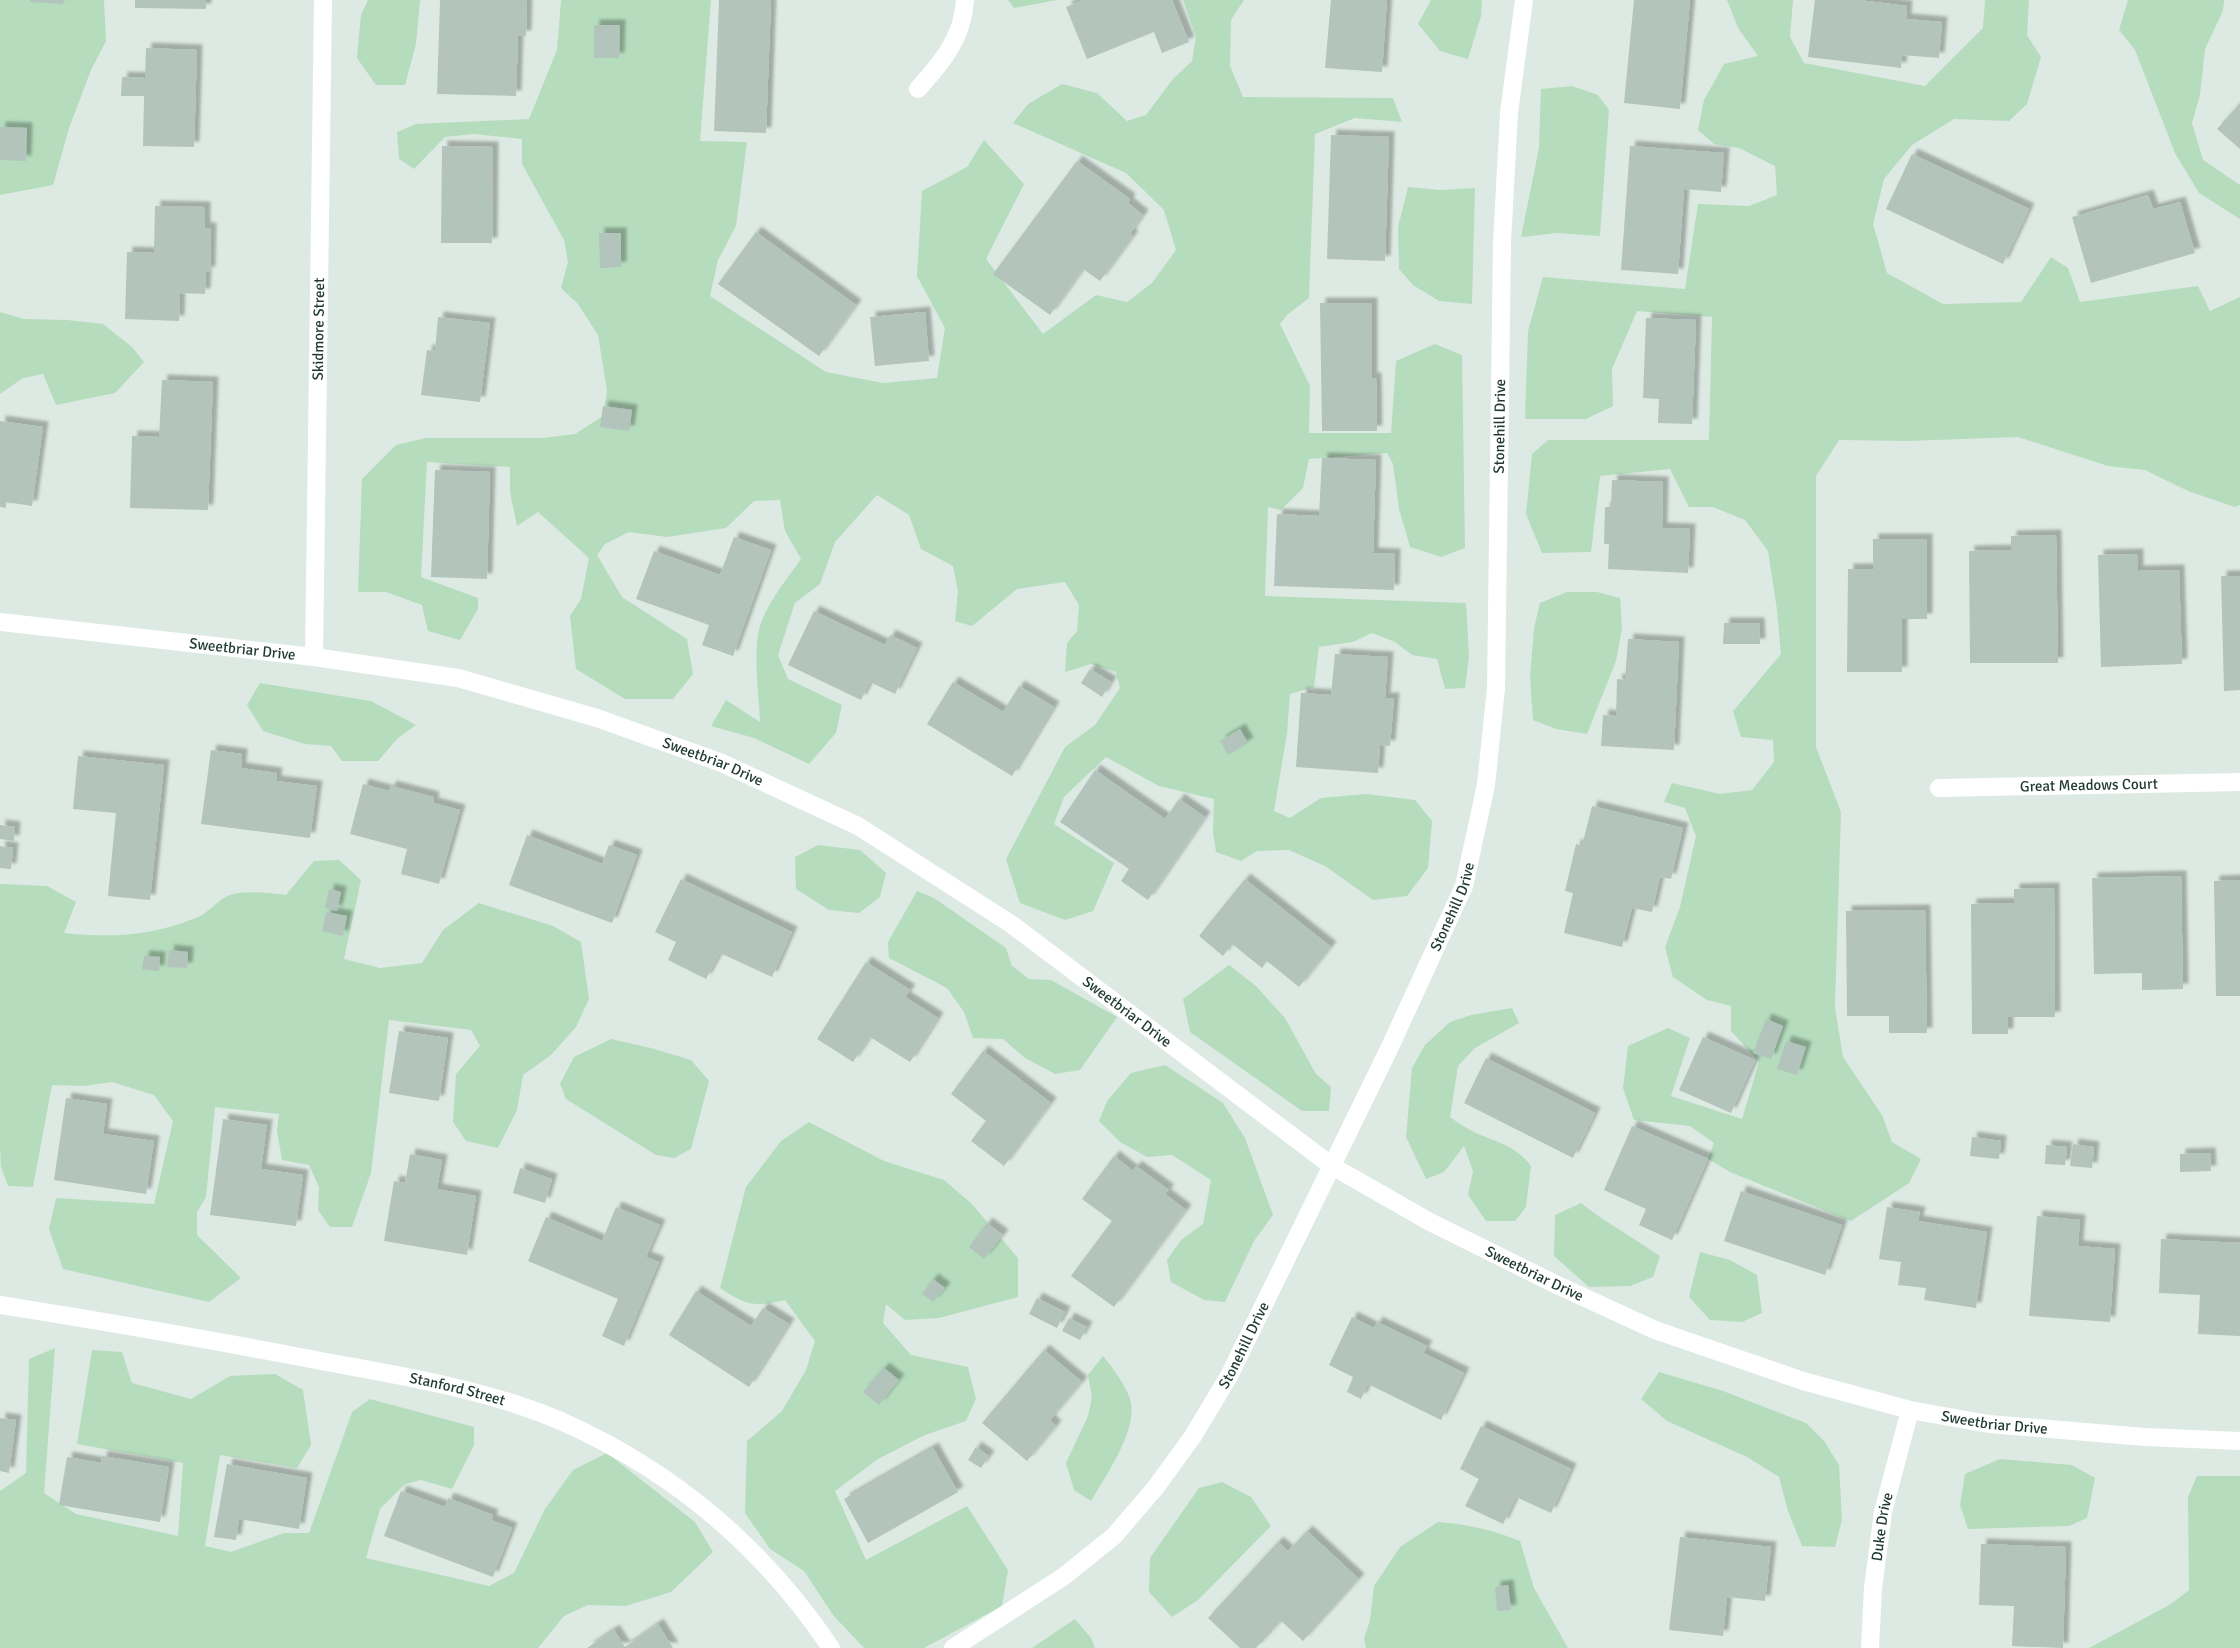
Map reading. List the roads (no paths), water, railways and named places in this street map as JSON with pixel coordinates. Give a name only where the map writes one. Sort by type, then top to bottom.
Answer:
[{"type":"street","name":"Skidmore Street","points":[[314,657],[323,0]]},
{"type":"street","points":[[918,89],[956,41],[965,0]]},
{"type":"street","name":"Stonehill Drive","points":[[953,1648],[1063,1577],[1114,1536],[1156,1487],[1193,1436],[1229,1376],[1332,1166],[1464,886],[1486,785],[1496,688],[1502,242],[1509,113],[1524,0]]},
{"type":"street","name":"Sweetbriar Drive","points":[[0,622],[314,657],[458,678],[597,718],[722,763],[858,826],[1011,924],[1332,1166],[1430,1222],[1561,1287],[1666,1334],[1803,1381],[1910,1410],[1989,1424],[2145,1437],[2240,1441]]},
{"type":"street","name":"Great Meadows Court","points":[[1938,788],[2240,782]]},
{"type":"street","name":"Stanford Street","points":[[0,1305],[138,1326],[429,1382],[496,1399],[561,1422],[638,1461],[708,1509],[763,1562],[813,1622],[831,1648]]},
{"type":"street","name":"Duke Drive","points":[[1870,1648],[1873,1588],[1883,1512],[1910,1410]]}]
